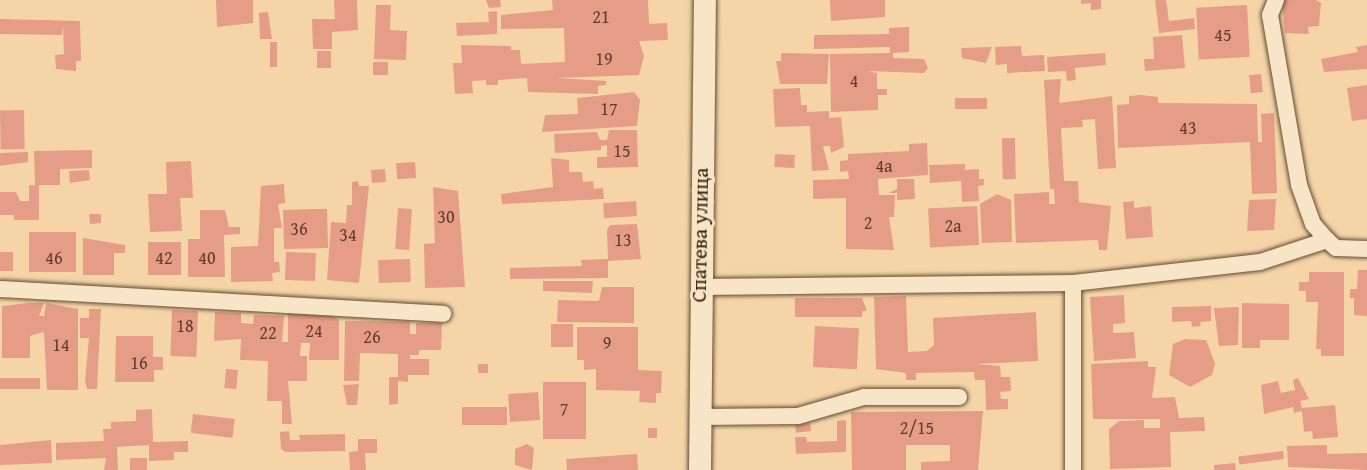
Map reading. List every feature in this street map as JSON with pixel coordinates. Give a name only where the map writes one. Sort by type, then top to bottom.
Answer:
[{"type":"street","name":"Спатева улица","points":[[700,470],[699,287],[705,0]]},
{"type":"street","points":[[1276,0],[1270,15],[1299,185],[1313,224],[1336,248],[1367,249]]},
{"type":"street","points":[[699,287],[1073,283],[1260,262],[1327,240]]},
{"type":"street","points":[[1073,283],[1073,470]]},
{"type":"street","points":[[0,289],[443,314]]},
{"type":"street","points":[[699,417],[798,416],[864,398],[959,397]]},
{"type":"building","points":[[216,0],[253,0],[253,23],[217,27]]},
{"type":"building","points":[[334,0],[357,0],[358,30],[332,32],[332,49],[313,49],[312,19],[335,19]]},
{"type":"building","points":[[486,0],[500,0],[501,7],[489,8]]},
{"type":"building","points":[[552,0],[648,0],[649,24],[667,23],[668,40],[639,41],[644,56],[639,75],[557,78],[606,81],[606,85],[598,86],[598,94],[528,92],[527,78],[498,80],[498,85],[486,85],[486,80],[472,81],[473,93],[455,94],[453,63],[462,63],[461,45],[511,46],[511,50],[520,50],[521,64],[565,62],[564,28],[501,29],[501,15],[553,10]]},
{"type":"building","points":[[830,0],[885,0],[885,17],[831,21]]},
{"type":"building","points":[[1081,0],[1101,0],[1101,9],[1091,10],[1091,3],[1081,4]]},
{"type":"building","points":[[1155,0],[1166,0],[1169,21],[1194,18],[1195,29],[1159,33]]},
{"type":"building","points":[[1282,0],[1316,0],[1321,3],[1319,26],[1308,27],[1309,34],[1285,33]]},
{"type":"building","points":[[376,5],[391,5],[390,30],[407,31],[406,60],[374,59]]},
{"type":"building","points":[[1247,5],[1250,57],[1199,60],[1196,8]]},
{"type":"building","points":[[497,11],[497,34],[457,36],[456,23],[489,22],[488,12]]},
{"type":"building","points":[[268,12],[272,39],[260,39],[259,13]]},
{"type":"building","points":[[0,19],[80,21],[81,61],[76,61],[76,71],[56,69],[55,55],[64,54],[63,25],[62,35],[0,34]]},
{"type":"building","points":[[909,27],[909,52],[893,53],[893,58],[924,59],[928,68],[924,73],[867,71],[877,73],[877,89],[887,89],[887,95],[878,95],[878,110],[831,112],[830,54],[890,53],[890,47],[814,49],[814,35],[889,34],[889,28]]},
{"type":"building","points":[[1182,35],[1185,68],[1145,71],[1144,59],[1154,59],[1153,37]]},
{"type":"building","points":[[270,42],[277,42],[277,67],[270,67]]},
{"type":"building","points":[[1367,45],[1367,69],[1324,72],[1321,59],[1358,52],[1356,47]]},
{"type":"building","points":[[1021,46],[1022,56],[1044,55],[1045,71],[1007,73],[1007,64],[996,65],[995,47]]},
{"type":"building","points":[[992,47],[986,63],[962,58],[961,48]]},
{"type":"building","points":[[317,51],[331,51],[331,68],[317,68]]},
{"type":"building","points":[[781,53],[829,54],[827,84],[780,84],[776,61],[781,61]]},
{"type":"building","points":[[1105,53],[1106,65],[1075,68],[1076,80],[1067,81],[1066,71],[1048,72],[1047,57]]},
{"type":"building","points":[[373,62],[388,62],[388,75],[373,75]]},
{"type":"building","points":[[1261,74],[1263,92],[1251,93],[1249,75]]},
{"type":"building","points":[[1061,79],[1059,103],[1112,96],[1116,168],[1098,169],[1095,119],[1082,120],[1083,127],[1061,128],[1064,181],[1078,181],[1079,202],[1111,206],[1107,250],[1099,250],[1098,240],[1016,243],[1014,194],[1049,192],[1049,204],[1055,204],[1054,189],[1050,189],[1044,80]]},
{"type":"building","points":[[1367,85],[1367,119],[1352,121],[1347,88]]},
{"type":"building","points":[[800,88],[801,105],[807,105],[807,112],[829,111],[829,118],[841,117],[844,147],[831,153],[830,146],[823,146],[829,170],[812,171],[810,126],[775,127],[773,89]]},
{"type":"building","points":[[634,92],[640,100],[637,126],[542,132],[545,115],[578,114],[577,98]]},
{"type":"building","points":[[1129,96],[1158,97],[1158,103],[1257,104],[1258,142],[1262,142],[1261,114],[1274,113],[1277,193],[1252,194],[1250,142],[1118,148],[1117,105],[1129,104]]},
{"type":"building","points":[[955,98],[987,98],[987,109],[955,109]]},
{"type":"building","points":[[0,110],[24,110],[25,149],[1,149]]},
{"type":"building","points":[[609,130],[637,130],[638,167],[597,168],[597,157],[607,157],[607,145],[601,146],[601,150],[555,153],[554,134],[597,132],[600,140],[607,140]]},
{"type":"building","points":[[1002,138],[1015,138],[1016,179],[1003,179]]},
{"type":"building","points":[[927,143],[928,175],[878,179],[879,195],[895,195],[894,217],[889,217],[894,250],[846,249],[846,198],[813,199],[813,180],[849,179],[848,171],[840,172],[840,161],[848,160],[848,154],[909,151],[909,144]]},
{"type":"building","points":[[92,150],[92,168],[60,169],[60,185],[39,185],[39,220],[14,220],[14,215],[0,215],[0,192],[16,192],[20,201],[29,201],[29,185],[35,185],[34,151]]},
{"type":"building","points":[[28,152],[28,162],[0,166],[0,153]]},
{"type":"building","points":[[775,154],[795,155],[794,168],[774,167]]},
{"type":"building","points":[[551,158],[569,160],[569,172],[582,172],[583,182],[593,181],[594,189],[603,188],[604,199],[502,204],[501,194],[553,187]]},
{"type":"building","points":[[191,161],[193,198],[180,198],[182,231],[150,232],[148,194],[167,194],[166,162]]},
{"type":"building","points":[[415,162],[416,178],[397,179],[396,163]]},
{"type":"building","points":[[965,164],[965,170],[979,169],[979,179],[984,179],[984,185],[978,186],[979,201],[962,202],[961,181],[930,183],[929,165]]},
{"type":"building","points":[[385,169],[386,182],[372,183],[371,170]]},
{"type":"building","points":[[89,170],[90,180],[70,183],[69,171]]},
{"type":"building","points":[[897,179],[914,179],[915,199],[897,200],[897,193],[889,193],[897,189]]},
{"type":"building","points":[[358,181],[359,186],[369,186],[359,283],[327,280],[331,222],[346,223],[347,205],[352,205],[352,182]]},
{"type":"building","points":[[284,184],[285,203],[278,204],[282,228],[274,228],[274,262],[279,262],[280,272],[272,273],[273,281],[231,282],[231,247],[258,246],[261,186]]},
{"type":"building","points":[[433,187],[458,191],[465,287],[425,288],[424,244],[435,243]]},
{"type":"building","points":[[997,194],[1011,200],[1012,242],[982,243],[980,204]]},
{"type":"building","points":[[1276,199],[1274,230],[1247,231],[1249,200]]},
{"type":"building","points":[[636,201],[637,216],[604,218],[603,203]]},
{"type":"building","points":[[1134,201],[1134,208],[1151,206],[1153,237],[1126,239],[1123,202]]},
{"type":"building","points":[[977,206],[979,245],[930,248],[928,209]]},
{"type":"building","points":[[398,208],[412,209],[409,250],[395,249]]},
{"type":"building","points":[[327,209],[328,248],[284,249],[283,210]]},
{"type":"building","points":[[200,210],[225,210],[229,227],[240,227],[240,234],[224,235],[225,277],[188,277],[188,239],[200,239]]},
{"type":"building","points":[[89,214],[101,214],[101,223],[90,224]]},
{"type":"building","points":[[637,224],[641,259],[608,261],[608,278],[510,279],[510,268],[582,266],[581,260],[608,259],[607,230],[610,225]]},
{"type":"building","points":[[29,232],[76,232],[76,272],[29,272]]},
{"type":"building","points":[[83,238],[125,245],[125,253],[114,253],[114,275],[83,275]]},
{"type":"building","points":[[148,242],[181,242],[181,275],[148,275]]},
{"type":"building","points":[[0,252],[13,252],[13,271],[0,271]]},
{"type":"building","points":[[286,252],[316,253],[315,281],[285,280]]},
{"type":"building","points":[[410,259],[411,282],[379,283],[378,260]]},
{"type":"building","points":[[1358,270],[1367,270],[1367,316],[1354,315],[1354,298],[1350,298],[1350,289],[1357,289]]},
{"type":"building","points":[[1309,272],[1344,272],[1344,356],[1321,356],[1321,349],[1316,349],[1318,302],[1306,302],[1306,291],[1299,291],[1299,282],[1309,282]]},
{"type":"building","points":[[543,281],[593,281],[592,293],[543,291]]},
{"type":"building","points":[[602,287],[634,287],[634,323],[557,322],[558,300],[599,301]]},
{"type":"building","points":[[1124,295],[1125,323],[1113,324],[1113,333],[1134,332],[1136,358],[1094,361],[1090,297]]},
{"type":"building","points":[[906,296],[908,352],[927,351],[934,345],[933,318],[1036,312],[1038,361],[975,364],[1000,366],[1001,377],[1010,377],[1011,391],[1000,392],[1001,399],[1008,399],[1008,409],[986,410],[985,380],[975,380],[974,372],[916,373],[916,380],[906,380],[906,373],[876,369],[874,297]]},
{"type":"building","points":[[795,298],[862,298],[867,311],[862,311],[862,317],[795,317]]},
{"type":"building","points":[[44,303],[39,316],[44,316],[46,303],[78,309],[78,390],[47,390],[44,332],[30,336],[30,358],[2,358],[2,306]]},
{"type":"building","points":[[1242,303],[1289,304],[1289,340],[1260,340],[1260,348],[1242,348]]},
{"type":"building","points":[[1211,306],[1211,321],[1200,322],[1201,326],[1192,327],[1191,321],[1172,322],[1172,307]]},
{"type":"building","points":[[1239,307],[1238,345],[1219,346],[1214,308]]},
{"type":"building","points":[[89,309],[101,309],[97,389],[87,389],[85,381],[89,338],[80,338],[80,318],[89,318]]},
{"type":"building","points":[[288,309],[311,309],[311,315],[331,315],[339,320],[339,360],[309,360],[310,343],[301,343],[300,356],[307,356],[307,381],[288,381],[292,424],[282,424],[282,401],[267,401],[268,361],[240,360],[241,339],[214,341],[215,312],[241,313],[241,323],[253,324],[254,315],[284,316],[282,342],[288,342]]},
{"type":"building","points":[[172,310],[198,311],[196,357],[170,356]]},
{"type":"building","points":[[345,321],[410,322],[410,334],[416,334],[416,323],[442,323],[441,350],[419,350],[419,355],[410,355],[410,359],[429,359],[429,375],[408,375],[408,382],[398,381],[398,404],[389,405],[389,377],[398,377],[398,354],[360,353],[359,381],[344,381]]},
{"type":"building","points":[[551,324],[573,324],[573,347],[551,347]]},
{"type":"building","points":[[815,326],[859,328],[857,369],[813,367]]},
{"type":"building","points":[[577,327],[638,327],[638,370],[662,371],[661,393],[656,393],[656,403],[639,402],[640,391],[596,390],[596,369],[584,370],[584,360],[577,360]]},
{"type":"building","points":[[116,336],[153,336],[153,357],[163,357],[163,370],[154,370],[154,382],[115,382]]},
{"type":"building","points":[[1185,339],[1206,340],[1215,363],[1212,375],[1190,387],[1169,375],[1173,344]]},
{"type":"building","points":[[1148,361],[1148,367],[1156,367],[1152,398],[1175,397],[1179,418],[1204,417],[1205,431],[1170,432],[1171,467],[1110,469],[1109,429],[1119,421],[1144,420],[1144,428],[1160,428],[1160,419],[1093,419],[1091,364]]},
{"type":"building","points":[[478,364],[488,364],[488,373],[478,373]]},
{"type":"building","points":[[226,369],[238,370],[236,389],[224,388]]},
{"type":"building","points":[[0,378],[40,378],[40,389],[0,389]]},
{"type":"building","points":[[1298,378],[1309,399],[1300,401],[1302,408],[1335,405],[1338,437],[1313,439],[1312,431],[1304,432],[1302,411],[1294,413],[1293,407],[1264,414],[1261,385],[1278,381],[1281,393],[1295,390],[1293,380]]},
{"type":"building","points":[[543,382],[586,382],[586,439],[543,439]]},
{"type":"building","points":[[359,384],[357,405],[347,405],[343,385]]},
{"type":"building","points":[[538,392],[540,420],[510,422],[508,394]]},
{"type":"building","points":[[462,407],[507,407],[507,425],[462,425]]},
{"type":"building","points":[[152,409],[153,442],[188,441],[188,452],[174,452],[174,460],[149,461],[149,445],[117,447],[118,470],[104,470],[106,458],[56,460],[56,443],[104,441],[103,429],[111,429],[111,422],[136,421],[136,410]]},
{"type":"building","points":[[983,411],[978,470],[921,470],[921,462],[950,461],[950,445],[906,445],[906,470],[852,470],[851,412]]},
{"type":"building","points":[[193,414],[235,419],[232,438],[191,433]]},
{"type":"building","points":[[846,420],[846,452],[796,454],[795,437],[806,437],[807,442],[837,441],[837,421]]},
{"type":"building","points":[[810,423],[811,431],[796,433],[795,425]]},
{"type":"building","points":[[648,428],[657,428],[657,438],[648,438]]},
{"type":"building","points":[[289,431],[290,440],[300,440],[299,435],[345,434],[345,451],[286,452],[281,449],[280,432]]},
{"type":"building","points":[[358,439],[377,439],[377,453],[365,453],[366,470],[350,470],[349,452],[358,451]]},
{"type":"building","points":[[51,440],[52,463],[0,465],[0,445]]},
{"type":"building","points":[[527,444],[534,448],[532,470],[515,465],[515,449]]},
{"type":"building","points":[[1327,445],[1327,454],[1367,453],[1367,470],[1288,467],[1287,446]]},
{"type":"building","points":[[1283,451],[1284,459],[1239,464],[1238,456]]},
{"type":"building","points":[[637,454],[638,470],[567,470],[566,459]]},
{"type":"building","points":[[130,458],[147,458],[147,470],[130,470]]},
{"type":"building","points":[[1235,463],[1236,470],[1214,470],[1214,465]]}]
